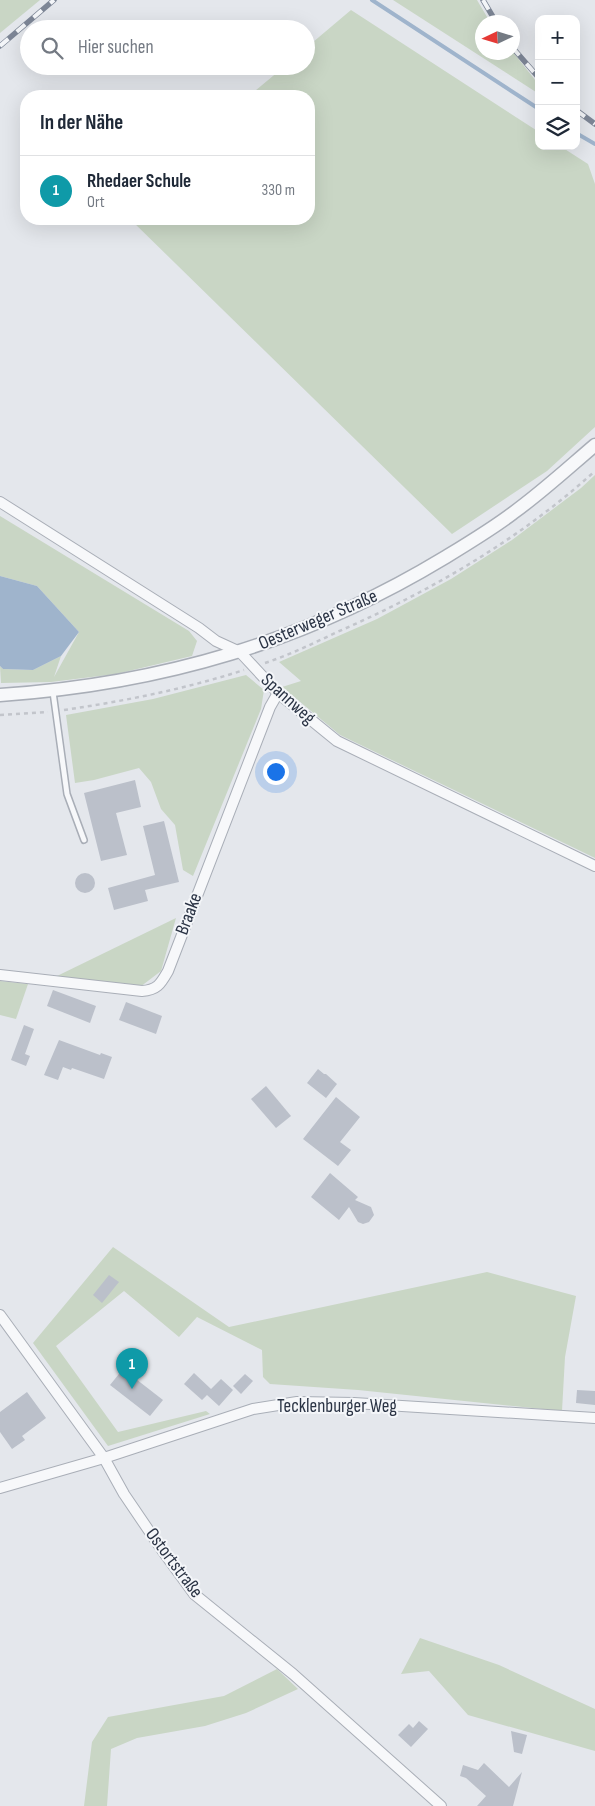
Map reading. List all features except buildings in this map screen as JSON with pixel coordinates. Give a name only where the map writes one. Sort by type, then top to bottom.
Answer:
[{"type":"street","name":"Oesterweger Straße","points":[[0,695],[53,692],[150,676],[240,652],[354,607],[422,571],[512,514],[595,445]]},
{"type":"street","name":"Spannweg","points":[[0,502],[199,628],[216,641],[240,652],[278,693],[338,741],[595,866]]},
{"type":"street","name":"Braake","points":[[0,975],[142,991],[151,991],[160,984],[168,970],[270,707],[278,693]]},
{"type":"street","name":"Ostortstraße","points":[[0,1315],[104,1458],[124,1494],[194,1594],[293,1674],[441,1806]]},
{"type":"street","name":"Tecklenburger Weg","points":[[0,1488],[104,1458],[253,1409],[297,1402],[354,1403],[595,1418]]},
{"type":"lane","points":[[53,692],[67,794],[84,840]]},
{"type":"green space","points":[[0,0],[40,0],[0,33]]},
{"type":"green space","points":[[393,0],[477,0],[486,15],[475,15],[475,53]]},
{"type":"green space","points":[[351,10],[535,129],[535,150],[566,150],[588,164],[595,184],[595,427],[547,471],[452,534],[136,225],[315,225],[315,90],[256,90],[274,75],[315,75],[315,40]]},
{"type":"green space","points":[[486,60],[519,60],[535,80],[535,91]]},
{"type":"green space","points":[[595,475],[595,858],[340,735],[282,687],[301,681],[279,662],[377,619],[451,579],[512,540],[581,488]]},
{"type":"green space","points":[[0,516],[189,631],[197,641],[192,656],[116,674],[51,682],[1,683],[0,666],[3,669],[33,670],[61,656],[54,677],[79,632],[37,586],[0,576]]},
{"type":"green space","points":[[246,675],[264,690],[261,709],[193,876],[183,870],[175,825],[161,809],[151,782],[139,768],[75,783],[66,715],[153,699]]},
{"type":"green space","points":[[176,918],[161,971],[140,987],[57,976]]},
{"type":"green space","points":[[0,981],[28,984],[16,1019],[0,1015]]},
{"type":"green space","points":[[113,1247],[229,1327],[487,1272],[576,1296],[565,1357],[562,1411],[358,1390],[270,1384],[263,1377],[262,1350],[197,1317],[179,1337],[124,1291],[56,1346],[118,1432],[206,1411],[210,1414],[108,1446],[33,1343]]},
{"type":"green space","points":[[420,1638],[499,1665],[595,1709],[595,1751],[468,1715],[429,1671],[401,1674]]},
{"type":"green space","points":[[277,1669],[298,1689],[246,1713],[205,1726],[137,1738],[111,1749],[107,1806],[84,1806],[92,1742],[108,1717],[224,1696]]},
{"type":"water","points":[[0,576],[37,586],[79,632],[61,656],[33,670],[3,669],[0,666]]},
{"type":"waterway","points":[[372,0],[535,106]]},
{"type":"waterway","points":[[580,135],[595,144]]},
{"type":"railway","points":[[31,20],[54,0]]},
{"type":"railway","points":[[483,0],[492,15]]},
{"type":"railway","points":[[0,46],[20,29]]},
{"type":"railway","points":[[520,56],[535,73]]},
{"type":"railway","points":[[580,113],[595,124]]},
{"type":"place","name":"Rhedaer Schule","points":[[132,1389]]}]
